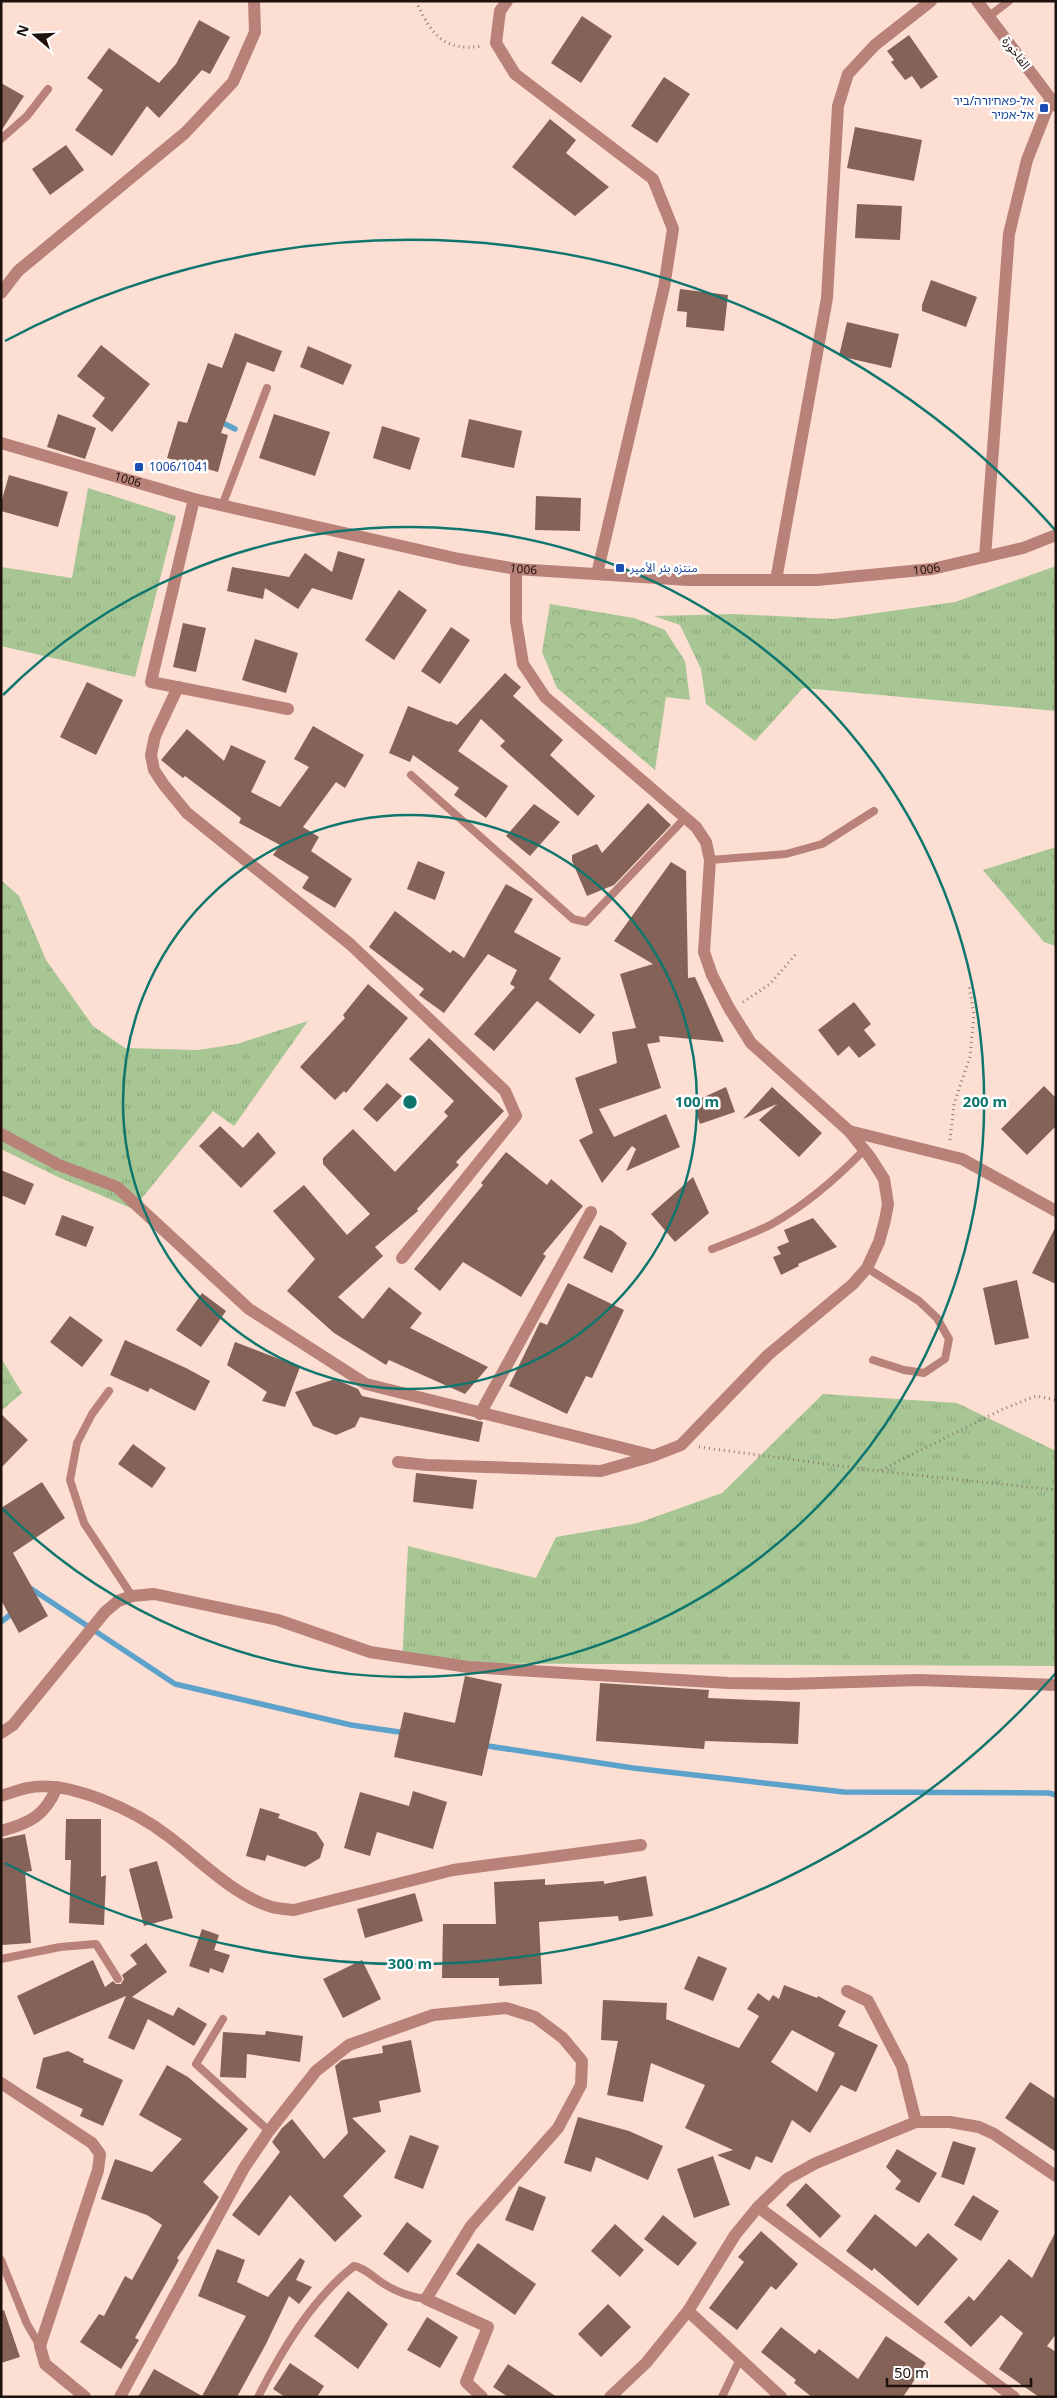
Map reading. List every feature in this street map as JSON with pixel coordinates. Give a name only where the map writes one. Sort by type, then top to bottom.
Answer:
[{"type":"street","points":[[1,293],[18,271],[185,133],[234,82],[255,32],[254,1]]},
{"type":"street","points":[[507,1],[500,11],[496,43],[515,74],[652,179],[673,229],[664,287],[597,574]]},
{"type":"street","points":[[776,580],[827,298],[838,106],[848,74],[875,45],[932,1]]},
{"type":"street","name":"الفاخورة","points":[[977,1],[1054,102]]},
{"type":"street","points":[[985,557],[1009,234],[1027,160],[1054,102]]},
{"type":"street","name":"1006","points":[[1,443],[222,506],[459,560],[516,569],[689,580],[817,580],[932,569],[1023,548],[1056,535]]},
{"type":"street","points":[[194,499],[151,682],[288,709]]},
{"type":"street","points":[[398,1462],[427,1466],[600,1471],[653,1456],[682,1445],[768,1355],[853,1284],[867,1268],[879,1242],[888,1204],[884,1179],[864,1150],[849,1132],[751,1043],[729,1008],[712,975],[704,952],[710,860],[706,842],[696,827],[545,697],[524,664],[516,621],[516,569]]},
{"type":"street","points":[[178,687],[155,736],[151,755],[154,770],[164,785],[187,813],[358,951],[505,1091],[516,1116],[402,1258]]},
{"type":"street","points":[[849,1132],[962,1159],[1056,1211]]},
{"type":"street","points":[[1,1134],[59,1165],[117,1187],[249,1309],[366,1384],[653,1456]]},
{"type":"street","points":[[480,1414],[591,1212]]},
{"type":"street","points":[[1,1733],[13,1725],[105,1612],[118,1601],[132,1596],[154,1594],[269,1618],[370,1652],[468,1667],[728,1683],[787,1684],[919,1680],[1056,1685]]},
{"type":"street","points":[[1,1796],[28,1787],[56,1787],[94,1797],[133,1814],[167,1835],[201,1864],[250,1897],[272,1907],[294,1910],[453,1870],[641,1845]]},
{"type":"street","points":[[1,1831],[25,1824],[38,1816],[50,1802],[56,1787]]},
{"type":"street","points":[[848,1991],[868,2001],[890,2042],[902,2066],[916,2122]]},
{"type":"street","points":[[120,2397],[244,2168],[269,2131],[316,2071],[349,2045],[433,2015],[506,2008],[535,2017],[563,2038],[582,2061],[581,2085],[558,2128],[471,2226],[426,2299],[488,2327],[466,2382],[482,2397]]},
{"type":"street","points":[[1,2083],[92,2143],[100,2154],[98,2170],[40,2346],[45,2364],[85,2397]]},
{"type":"street","points":[[610,2397],[646,2363],[688,2311],[735,2235],[758,2207],[787,2179],[816,2163],[916,2122],[950,2122],[979,2127],[994,2134],[1056,2176]]},
{"type":"street","points":[[758,2207],[1014,2397]]},
{"type":"street","points":[[688,2311],[780,2397]]},
{"type":"lane","points":[[988,17],[1008,1]]},
{"type":"lane","points":[[1,139],[27,116],[48,89]]},
{"type":"lane","points":[[222,506],[267,388]]},
{"type":"lane","points":[[411,775],[573,919],[586,922],[684,818]]},
{"type":"lane","points":[[710,860],[786,854],[822,844],[874,811]]},
{"type":"lane","points":[[712,1249],[770,1225],[797,1208],[835,1180],[864,1150]]},
{"type":"lane","points":[[867,1268],[919,1301],[937,1318],[949,1339],[945,1359],[924,1373],[904,1370],[873,1360]]},
{"type":"lane","points":[[109,1391],[92,1414],[78,1443],[70,1480],[84,1523],[132,1596]]},
{"type":"lane","points":[[1,1958],[60,1947],[96,1944],[118,1979]]},
{"type":"lane","points":[[223,2019],[196,2064],[269,2131]]},
{"type":"lane","points":[[1,2260],[27,2324],[40,2346]]},
{"type":"lane","points":[[258,2397],[300,2325],[337,2279],[354,2266],[361,2268],[383,2284],[407,2296],[426,2299]]},
{"type":"lane","points":[[722,2397],[740,2359]]},
{"type":"path","points":[[416,1],[427,24],[440,40],[466,48],[496,43]]},
{"type":"path","points":[[729,1008],[754,996],[770,984],[796,954]]},
{"type":"path","points":[[948,1156],[954,1104],[970,1057],[974,1014],[969,986]]},
{"type":"path","points":[[879,1471],[1002,1409],[1036,1396],[1056,1400]]},
{"type":"path","points":[[682,1445],[879,1471],[1056,1490]]},
{"type":"green space","points":[[88,488],[176,516],[135,677],[1,646],[1,567],[72,578]]},
{"type":"green space","points":[[1056,566],[1056,711],[803,688],[755,741],[706,704],[701,669],[680,625],[654,616],[735,614],[834,619],[955,602]]},
{"type":"green space","points":[[550,604],[634,618],[665,630],[685,661],[690,700],[666,697],[655,770],[557,688],[542,652]]},
{"type":"green space","points":[[1056,847],[1056,946],[1044,942],[983,870]]},
{"type":"green space","points":[[1,880],[19,896],[46,960],[93,1026],[125,1048],[198,1050],[237,1044],[308,1021],[234,1126],[213,1111],[133,1209],[58,1177],[1,1149]]},
{"type":"green space","points":[[1,1358],[22,1393],[1,1411]]},
{"type":"green space","points":[[823,1394],[957,1403],[1056,1451],[1056,1666],[402,1663],[408,1546],[536,1578],[556,1537],[638,1523],[722,1493]]},
{"type":"building","points":[[582,16],[612,36],[581,83],[551,63]]},
{"type":"building","points":[[199,20],[230,37],[210,74],[202,70],[159,118],[147,106],[112,156],[75,130],[103,90],[87,78],[109,48],[159,83],[176,64]]},
{"type":"building","points":[[909,35],[938,77],[921,89],[912,76],[905,80],[891,62],[894,60],[887,51]]},
{"type":"building","points":[[664,77],[690,94],[657,143],[631,126]]},
{"type":"building","points":[[1,83],[24,96],[1,131]]},
{"type":"building","points":[[550,119],[576,140],[566,153],[609,187],[575,216],[512,167]]},
{"type":"building","points":[[855,127],[922,140],[914,181],[847,168]]},
{"type":"building","points":[[66,145],[84,170],[50,195],[32,169]]},
{"type":"building","points":[[857,204],[902,206],[900,240],[855,238]]},
{"type":"building","points":[[931,280],[977,297],[966,327],[922,311],[922,305]]},
{"type":"building","points":[[680,289],[728,295],[724,331],[686,327],[687,312],[677,311]]},
{"type":"building","points":[[847,322],[899,334],[891,368],[839,356]]},
{"type":"building","points":[[235,333],[282,351],[274,372],[247,362],[221,433],[228,435],[218,472],[167,458],[178,421],[187,423],[208,363],[222,368]]},
{"type":"building","points":[[101,345],[150,384],[112,432],[92,416],[105,398],[77,376]]},
{"type":"building","points":[[308,346],[352,365],[343,385],[300,367]]},
{"type":"building","points":[[58,414],[96,428],[85,459],[47,447]]},
{"type":"building","points":[[274,414],[330,432],[315,476],[259,458]]},
{"type":"building","points":[[469,419],[522,431],[514,468],[461,457]]},
{"type":"building","points":[[382,426],[420,438],[410,470],[373,458]]},
{"type":"building","points":[[9,475],[68,492],[58,527],[1,511],[1,503]]},
{"type":"building","points":[[536,496],[581,498],[580,531],[535,530]]},
{"type":"building","points":[[338,551],[365,559],[352,600],[312,588],[298,609],[265,588],[263,599],[227,591],[232,567],[289,577],[305,553],[332,572]]},
{"type":"building","points":[[399,590],[427,610],[394,660],[365,640]]},
{"type":"building","points":[[183,623],[206,628],[196,672],[173,667]]},
{"type":"building","points":[[451,627],[470,640],[440,684],[421,671]]},
{"type":"building","points":[[255,639],[298,653],[286,693],[242,680]]},
{"type":"building","points":[[505,673],[521,687],[513,696],[563,740],[550,755],[595,796],[578,816],[500,746],[505,741],[481,719],[458,751],[508,786],[486,818],[454,795],[459,788],[413,755],[410,762],[389,753],[408,706],[457,725]]},
{"type":"building","points":[[87,682],[123,700],[96,755],[60,737]]},
{"type":"building","points":[[313,726],[364,755],[345,788],[336,782],[303,827],[319,837],[311,851],[352,879],[335,908],[302,888],[309,877],[273,855],[280,845],[239,823],[241,818],[185,776],[183,778],[161,760],[187,729],[224,761],[231,745],[266,761],[251,792],[280,807],[309,767],[294,759]]},
{"type":"building","points":[[648,803],[671,825],[614,885],[587,896],[572,861],[572,855],[597,844],[602,853]]},
{"type":"building","points":[[534,804],[560,822],[530,856],[506,836]]},
{"type":"building","points":[[418,861],[445,872],[435,900],[407,889]]},
{"type":"building","points":[[671,862],[686,871],[688,978],[695,977],[724,1042],[659,1036],[660,1042],[647,1044],[661,1088],[599,1109],[614,1137],[666,1114],[680,1147],[626,1171],[636,1149],[632,1146],[602,1183],[579,1140],[593,1133],[575,1078],[617,1063],[612,1032],[636,1028],[620,974],[653,964],[614,941]]},
{"type":"building","points":[[506,884],[533,899],[514,932],[561,958],[549,979],[595,1015],[580,1034],[537,1001],[494,1051],[474,1034],[515,987],[510,984],[517,970],[488,954],[444,1013],[419,995],[424,989],[369,947],[395,911],[450,953],[453,950],[464,958]]},
{"type":"building","points":[[368,984],[408,1018],[346,1093],[344,1091],[335,1100],[300,1067],[345,1018],[343,1015]]},
{"type":"building","points":[[854,1002],[871,1024],[864,1030],[876,1045],[859,1058],[849,1046],[838,1056],[818,1030]]},
{"type":"building","points":[[429,1038],[504,1111],[456,1162],[459,1165],[417,1209],[418,1211],[375,1247],[383,1256],[338,1297],[363,1319],[389,1287],[422,1313],[410,1328],[488,1367],[465,1394],[389,1360],[386,1365],[334,1333],[287,1291],[315,1259],[273,1211],[304,1185],[347,1235],[370,1214],[323,1164],[323,1158],[353,1129],[395,1172],[448,1116],[444,1112],[454,1101],[409,1059]]},
{"type":"building","points":[[387,1083],[402,1096],[377,1122],[363,1109]]},
{"type":"building","points":[[1044,1086],[1056,1098],[1056,1126],[1027,1155],[1001,1129]]},
{"type":"building","points":[[726,1087],[735,1112],[700,1124],[693,1102]]},
{"type":"building","points":[[772,1087],[822,1133],[799,1157],[759,1120],[777,1104],[743,1119]]},
{"type":"building","points":[[220,1126],[243,1148],[258,1132],[276,1153],[241,1188],[199,1146]]},
{"type":"building","points":[[506,1152],[547,1185],[551,1179],[583,1206],[543,1254],[546,1256],[521,1297],[463,1262],[440,1291],[414,1269],[483,1185],[481,1183]]},
{"type":"building","points":[[1,1170],[34,1184],[25,1205],[1,1195]]},
{"type":"building","points":[[693,1177],[709,1213],[675,1242],[651,1214]]},
{"type":"building","points":[[62,1215],[94,1227],[86,1247],[55,1235]]},
{"type":"building","points":[[813,1218],[837,1247],[798,1264],[799,1266],[781,1275],[773,1257],[781,1254],[777,1247],[789,1242],[784,1230]]},
{"type":"building","points":[[600,1225],[612,1231],[627,1243],[612,1273],[583,1258]]},
{"type":"building","points":[[1056,1226],[1056,1284],[1032,1273]]},
{"type":"building","points":[[1017,1280],[1029,1338],[995,1345],[983,1288]]},
{"type":"building","points":[[568,1283],[624,1310],[592,1378],[586,1376],[567,1414],[509,1386],[540,1322],[547,1325]]},
{"type":"building","points":[[202,1293],[226,1311],[201,1347],[176,1330]]},
{"type":"building","points":[[70,1316],[103,1340],[82,1367],[50,1342]]},
{"type":"building","points":[[125,1340],[210,1381],[195,1411],[150,1388],[148,1392],[110,1375]]},
{"type":"building","points":[[235,1342],[300,1367],[285,1407],[262,1401],[267,1392],[227,1365]]},
{"type":"building","points":[[335,1379],[358,1389],[362,1396],[483,1422],[479,1442],[360,1417],[355,1427],[336,1435],[313,1426],[295,1392]]},
{"type":"building","points":[[1,1414],[28,1440],[1,1468]]},
{"type":"building","points":[[133,1444],[166,1468],[152,1488],[118,1464]]},
{"type":"building","points":[[416,1473],[477,1480],[473,1509],[413,1502]]},
{"type":"building","points":[[42,1482],[65,1518],[13,1553],[48,1616],[19,1633],[1,1600],[1,1508]]},
{"type":"building","points":[[465,1676],[502,1684],[482,1776],[394,1757],[404,1712],[455,1723]]},
{"type":"building","points":[[600,1683],[709,1690],[708,1698],[800,1702],[798,1744],[705,1741],[704,1749],[596,1741]]},
{"type":"building","points":[[413,1791],[447,1802],[433,1849],[377,1832],[370,1856],[344,1848],[360,1792],[409,1806]]},
{"type":"building","points":[[260,1808],[280,1814],[278,1818],[316,1832],[324,1844],[320,1858],[305,1867],[267,1855],[265,1861],[246,1856]]},
{"type":"building","points":[[66,1819],[101,1819],[101,1877],[106,1875],[104,1925],[69,1923],[71,1860],[65,1860]]},
{"type":"building","points":[[25,1834],[32,1871],[25,1872],[31,1943],[2,1945],[1,1839]]},
{"type":"building","points":[[157,1861],[173,1918],[144,1926],[129,1869]]},
{"type":"building","points":[[646,1876],[653,1916],[619,1921],[618,1916],[539,1922],[542,1984],[499,1986],[499,1978],[442,1978],[443,1924],[496,1924],[494,1882],[545,1879],[545,1885],[604,1881],[604,1884]]},
{"type":"building","points":[[415,1893],[423,1921],[365,1938],[357,1909]]},
{"type":"building","points":[[202,1929],[219,1935],[214,1950],[230,1955],[223,1973],[210,1968],[209,1973],[189,1966]]},
{"type":"building","points":[[146,1943],[167,1972],[132,1997],[173,2016],[178,2007],[207,2024],[194,2046],[148,2019],[134,2050],[108,2038],[126,1996],[34,2035],[17,1996],[93,1960],[105,1987],[113,1981],[116,1984],[121,1984],[124,1979],[122,1975],[137,1964],[130,1955]]},
{"type":"building","points":[[698,1956],[727,1968],[713,2001],[684,1989]]},
{"type":"building","points":[[362,1960],[381,1999],[343,2018],[323,1979]]},
{"type":"building","points":[[784,1985],[817,1998],[818,1996],[846,2011],[838,2026],[878,2045],[856,2092],[841,2085],[810,2133],[792,2120],[772,2163],[756,2156],[750,2170],[717,2155],[733,2150],[685,2128],[705,2085],[651,2063],[643,2102],[607,2095],[618,2041],[601,2040],[603,2000],[667,2003],[666,2019],[739,2048],[759,2016],[747,2009],[758,1993],[769,2001],[773,1995],[779,1999]],"holes":[[[792,2030],[835,2053],[817,2092],[771,2062]]]},
{"type":"building","points":[[266,2031],[303,2036],[300,2062],[247,2054],[246,2078],[220,2077],[223,2032],[265,2035]]},
{"type":"building","points":[[411,2040],[421,2092],[379,2101],[381,2112],[352,2118],[386,2151],[343,2196],[362,2216],[335,2242],[290,2195],[259,2236],[232,2215],[280,2152],[272,2142],[282,2128],[292,2119],[324,2159],[348,2133],[335,2066],[342,2060],[383,2053],[382,2046]]},
{"type":"building","points":[[68,2051],[84,2059],[83,2062],[123,2080],[103,2126],[80,2116],[83,2109],[36,2088],[43,2058]]},
{"type":"building","points":[[167,2065],[188,2077],[248,2129],[203,2182],[219,2197],[177,2258],[179,2260],[135,2338],[139,2340],[121,2369],[80,2342],[99,2314],[104,2316],[125,2276],[132,2280],[162,2225],[147,2215],[101,2199],[115,2159],[152,2172],[182,2139],[139,2115]]},
{"type":"building","points":[[1030,2082],[1056,2099],[1056,2152],[1005,2118]]},
{"type":"building","points":[[578,2117],[629,2131],[663,2146],[648,2180],[596,2157],[591,2172],[564,2163]]},
{"type":"building","points":[[410,2135],[439,2146],[423,2189],[394,2178]]},
{"type":"building","points":[[953,2141],[976,2148],[964,2185],[941,2177]]},
{"type":"building","points":[[897,2149],[937,2173],[919,2203],[895,2189],[901,2181],[886,2167]]},
{"type":"building","points":[[713,2156],[730,2205],[694,2218],[677,2169]]},
{"type":"building","points":[[806,2183],[841,2216],[820,2238],[786,2205]]},
{"type":"building","points":[[519,2186],[546,2197],[533,2231],[505,2220]]},
{"type":"building","points":[[973,2195],[999,2211],[981,2241],[954,2225]]},
{"type":"building","points":[[875,2214],[916,2247],[928,2233],[958,2259],[918,2306],[874,2268],[872,2271],[846,2251]]},
{"type":"building","points":[[663,2215],[697,2243],[678,2266],[644,2239]]},
{"type":"building","points":[[407,2222],[432,2241],[408,2273],[383,2254]]},
{"type":"building","points":[[615,2224],[644,2250],[620,2277],[591,2251]]},
{"type":"building","points":[[761,2231],[798,2264],[776,2290],[771,2286],[737,2330],[709,2308],[744,2262],[738,2257]]},
{"type":"building","points":[[1056,2231],[1056,2334],[1047,2346],[1056,2352],[1056,2397],[1039,2397],[999,2369],[1023,2333],[1001,2315],[971,2347],[944,2322],[969,2296],[974,2301],[1009,2259],[1032,2278]]},
{"type":"building","points":[[478,2243],[536,2284],[515,2315],[456,2274]]},
{"type":"building","points":[[217,2249],[245,2260],[237,2282],[268,2297],[300,2258],[305,2261],[296,2280],[312,2287],[299,2304],[289,2296],[266,2344],[237,2397],[138,2397],[154,2369],[202,2396],[246,2316],[198,2296]]},
{"type":"building","points":[[348,2291],[388,2324],[358,2369],[314,2336]]},
{"type":"building","points":[[608,2304],[631,2327],[601,2357],[578,2334]]},
{"type":"building","points":[[4,2310],[20,2357],[1,2363],[1,2311]]},
{"type":"building","points":[[427,2317],[458,2337],[440,2368],[407,2350]]},
{"type":"building","points":[[781,2327],[815,2354],[819,2349],[858,2379],[886,2336],[926,2363],[903,2397],[812,2397],[794,2383],[796,2380],[761,2352]]},
{"type":"building","points":[[290,2363],[324,2386],[317,2397],[285,2397],[273,2389]]},
{"type":"building","points":[[508,2364],[557,2397],[508,2397],[493,2387]]},
{"type":"waterway","points":[[225,424],[235,429]]},
{"type":"waterway","points":[[27,1586],[175,1684],[351,1725],[406,1733]]},
{"type":"waterway","points":[[1,1622],[15,1611]]},
{"type":"waterway","points":[[481,1745],[633,1768],[844,1792],[1049,1793],[1056,1795]]},
{"type":"place","name":"אל-פאח׳ורה/ביר אל-אמיר","points":[[1044,108]]},
{"type":"place","name":"1006/1041","points":[[139,467]]},
{"type":"place","name":"منتزه بئر الأمير","points":[[620,568]]}]
